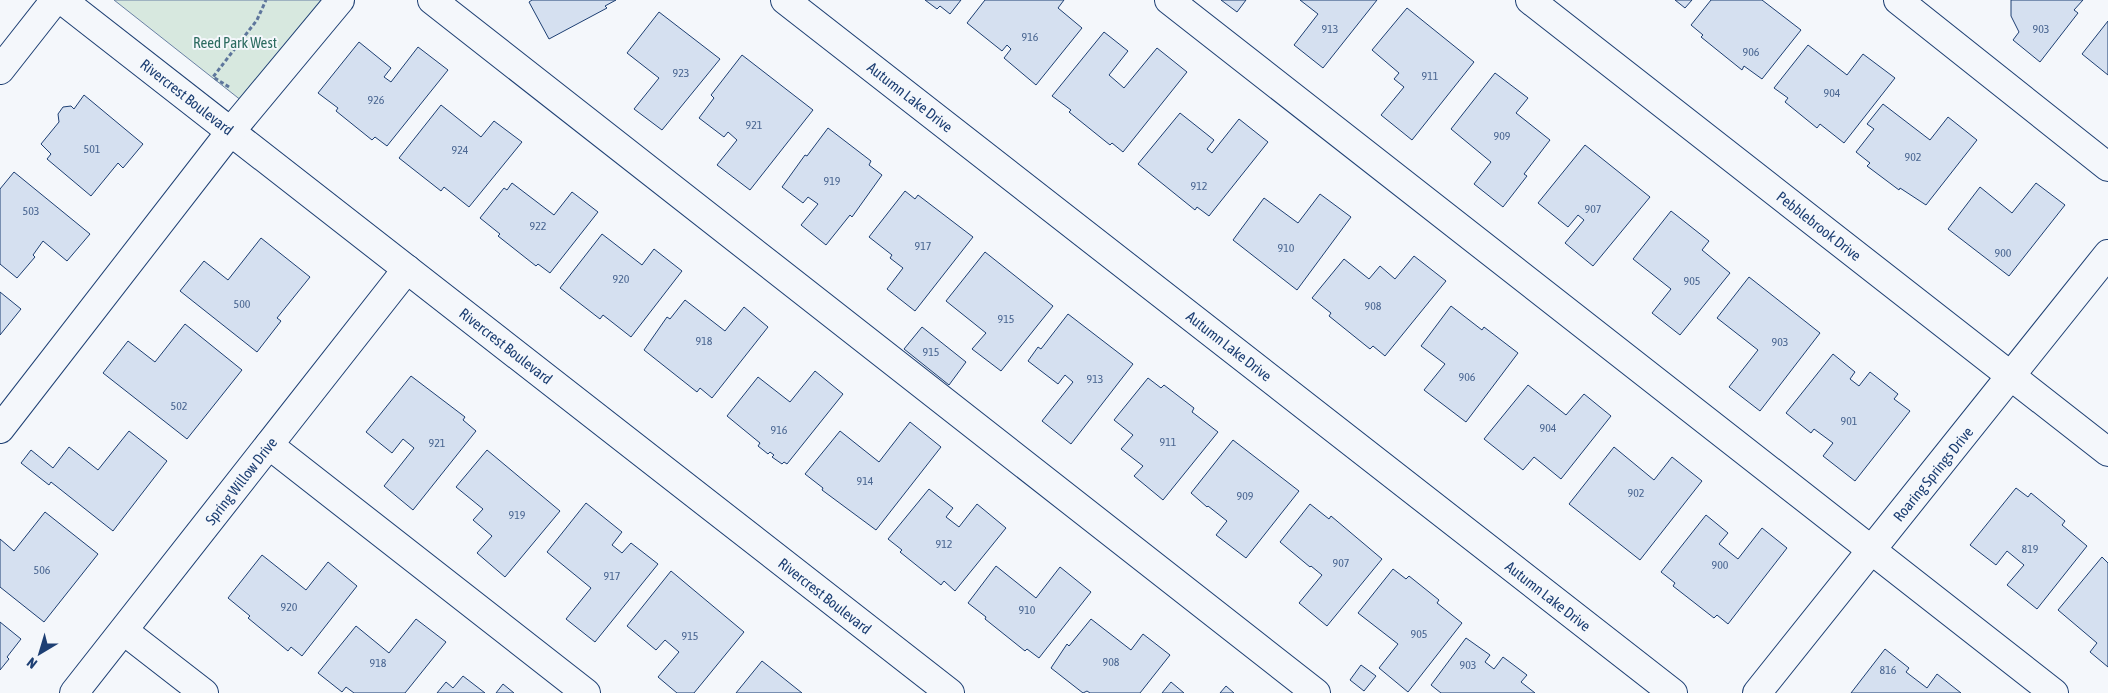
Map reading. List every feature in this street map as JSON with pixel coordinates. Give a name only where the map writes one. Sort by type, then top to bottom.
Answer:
[{"type":"street","points":[[0,70],[55,0]]},
{"type":"street","name":"Rivercrest Boulevard","points":[[62,0],[950,693]]},
{"type":"street","points":[[0,429],[231,131],[340,0]]},
{"type":"street","points":[[432,0],[1316,693]]},
{"type":"street","name":"Autumn Lake Drive","points":[[785,0],[1673,693]]},
{"type":"street","points":[[1169,0],[2054,693]]},
{"type":"street","name":"Pebblebrook Drive","points":[[1530,0],[2108,452]]},
{"type":"street","points":[[1898,0],[2108,167]]},
{"type":"street","name":"Roaring Springs Drive","points":[[1757,693],[2108,254]]},
{"type":"street","name":"Spring Willow Drive","points":[[74,693],[407,269]]},
{"type":"street","points":[[269,445],[586,693]]},
{"type":"street","points":[[124,631],[204,693]]},
{"type":"path","points":[[252,107],[235,90],[213,77],[257,20],[266,0]]},
{"type":"green space","name":"Reed Park West","points":[[114,0],[322,0],[242,101]]},
{"type":"building","points":[[532,0],[616,0],[605,6],[607,8],[549,39],[529,2]]},
{"type":"building","points":[[925,0],[961,0],[950,14],[940,6],[937,9]]},
{"type":"building","points":[[985,0],[1064,0],[1058,8],[1082,28],[1036,85],[1004,58],[1011,49],[1007,45],[1002,51],[967,23]]},
{"type":"building","points":[[1221,0],[1246,0],[1237,12]]},
{"type":"building","points":[[1300,0],[1377,0],[1323,68],[1294,45],[1318,14]]},
{"type":"building","points":[[1675,0],[1692,0],[1685,8]]},
{"type":"building","points":[[1711,0],[1762,0],[1801,30],[1762,79],[1744,66],[1742,70],[1701,37],[1703,35],[1691,25]]},
{"type":"building","points":[[2011,0],[2083,0],[2074,10],[2078,13],[2040,62],[2013,40],[2019,32],[2011,16]]},
{"type":"building","points":[[1407,8],[1474,62],[1412,140],[1381,115],[1404,87],[1394,79],[1399,73],[1372,50]]},
{"type":"building","points":[[659,12],[720,59],[662,130],[634,109],[659,78],[627,53]]},
{"type":"building","points":[[2108,21],[2108,75],[2082,54]]},
{"type":"building","points":[[1104,32],[1128,51],[1109,75],[1124,88],[1157,48],[1187,72],[1123,152],[1112,143],[1110,145],[1069,112],[1071,110],[1052,96]]},
{"type":"building","points":[[359,42],[391,68],[384,77],[391,82],[418,47],[448,70],[387,146],[375,137],[372,140],[336,111],[338,108],[318,93]]},
{"type":"building","points":[[1808,45],[1847,75],[1863,54],[1895,78],[1844,143],[1820,124],[1817,128],[1785,102],[1788,98],[1774,88]]},
{"type":"building","points":[[742,55],[813,110],[750,190],[717,165],[737,140],[728,132],[724,137],[699,118],[714,98],[711,95]]},
{"type":"building","points":[[1495,73],[1528,98],[1516,113],[1550,140],[1524,174],[1527,176],[1503,207],[1474,184],[1491,162],[1451,129]]},
{"type":"building","points":[[84,95],[143,144],[123,168],[118,163],[91,196],[47,159],[51,154],[41,144],[59,122],[58,114],[63,107],[71,106],[74,109]]},
{"type":"building","points":[[1883,104],[1930,140],[1948,117],[1977,140],[1926,205],[1900,188],[1899,190],[1867,166],[1870,163],[1856,152],[1874,129],[1867,124]]},
{"type":"building","points":[[441,105],[481,137],[494,121],[522,142],[469,207],[444,187],[441,191],[399,158]]},
{"type":"building","points":[[1180,113],[1214,140],[1207,149],[1212,153],[1239,119],[1268,142],[1209,216],[1197,207],[1195,210],[1138,164]]},
{"type":"building","points":[[828,128],[871,161],[869,165],[882,175],[852,217],[850,215],[826,245],[801,225],[818,204],[808,197],[803,203],[782,187],[805,155],[807,156]]},
{"type":"building","points":[[1585,145],[1650,197],[1593,266],[1565,243],[1584,220],[1578,215],[1568,227],[1538,203]]},
{"type":"building","points":[[14,172],[90,234],[67,261],[43,241],[33,255],[35,257],[17,278],[0,264],[0,189]]},
{"type":"building","points":[[512,183],[554,215],[572,192],[598,212],[550,273],[538,264],[536,266],[498,236],[500,234],[480,218],[504,188],[507,190]]},
{"type":"building","points":[[2036,183],[2065,205],[2009,276],[1948,229],[1980,187],[2012,213]]},
{"type":"building","points":[[905,191],[915,199],[918,195],[973,237],[915,311],[887,289],[903,268],[890,258],[892,255],[869,237]]},
{"type":"building","points":[[1320,194],[1351,217],[1297,290],[1233,240],[1264,198],[1298,223]]},
{"type":"building","points":[[1671,211],[1709,241],[1702,250],[1730,273],[1680,335],[1652,313],[1671,289],[1633,259]]},
{"type":"building","points":[[602,234],[642,265],[654,249],[682,271],[631,337],[603,315],[600,319],[560,288]]},
{"type":"building","points":[[261,238],[310,277],[277,318],[281,321],[257,352],[180,291],[204,261],[228,280]]},
{"type":"building","points":[[985,252],[1053,306],[1001,371],[972,349],[986,333],[946,301]]},
{"type":"building","points":[[1414,256],[1446,281],[1385,356],[1373,346],[1370,349],[1329,316],[1331,313],[1312,298],[1344,259],[1369,279],[1380,266],[1395,279]]},
{"type":"building","points":[[1749,277],[1820,333],[1760,411],[1729,387],[1758,350],[1717,318]]},
{"type":"building","points":[[0,292],[21,309],[0,335]]},
{"type":"building","points":[[685,300],[725,331],[744,307],[768,327],[712,398],[700,388],[697,392],[644,350],[667,317],[670,319]]},
{"type":"building","points":[[1451,306],[1482,330],[1484,327],[1518,353],[1466,422],[1424,390],[1445,364],[1421,346]]},
{"type":"building","points":[[1068,314],[1133,364],[1071,444],[1042,421],[1073,382],[1065,375],[1058,384],[1028,361],[1038,347],[1041,349]]},
{"type":"building","points":[[185,324],[242,370],[187,439],[103,373],[128,341],[155,362]]},
{"type":"building","points":[[922,327],[966,362],[949,385],[904,349]]},
{"type":"building","points":[[1833,354],[1855,372],[1850,379],[1859,386],[1870,372],[1898,394],[1894,399],[1910,411],[1855,481],[1823,456],[1833,443],[1814,429],[1811,433],[1786,413]]},
{"type":"building","points":[[815,371],[843,394],[787,464],[784,462],[782,464],[772,457],[774,455],[770,452],[768,454],[758,446],[760,443],[727,416],[758,377],[790,402]]},
{"type":"building","points":[[411,376],[465,417],[463,420],[476,431],[413,510],[384,486],[414,448],[403,439],[392,453],[366,432]]},
{"type":"building","points":[[1148,378],[1161,388],[1164,385],[1194,408],[1192,412],[1218,432],[1163,500],[1134,476],[1143,466],[1121,449],[1133,435],[1114,420]]},
{"type":"building","points":[[1528,385],[1566,415],[1584,394],[1611,416],[1561,479],[1534,457],[1523,470],[1484,439]]},
{"type":"building","points":[[910,422],[941,447],[876,530],[822,490],[823,488],[805,474],[840,431],[879,462]]},
{"type":"building","points":[[129,431],[167,461],[113,531],[51,482],[49,485],[21,463],[31,450],[53,468],[69,447],[98,470]]},
{"type":"building","points":[[1233,440],[1299,491],[1246,558],[1216,535],[1227,521],[1191,493]]},
{"type":"building","points":[[1614,447],[1654,480],[1672,457],[1702,481],[1640,560],[1569,504]]},
{"type":"building","points":[[487,450],[560,511],[505,577],[477,553],[492,536],[473,520],[483,509],[456,487]]},
{"type":"building","points":[[2016,488],[2028,497],[2031,493],[2065,521],[2062,525],[2087,546],[2037,609],[2007,585],[2024,565],[2007,551],[1996,565],[1970,545]]},
{"type":"building","points":[[929,489],[953,508],[946,517],[959,527],[977,504],[1006,528],[955,591],[944,581],[941,585],[900,552],[902,550],[888,539]]},
{"type":"building","points":[[586,503],[622,532],[612,545],[622,553],[631,543],[658,564],[595,642],[566,619],[591,588],[547,552]]},
{"type":"building","points":[[1310,504],[1329,519],[1331,516],[1382,559],[1327,626],[1299,603],[1322,575],[1280,542]]},
{"type":"building","points":[[45,512],[98,554],[44,622],[0,587],[0,539],[14,551]]},
{"type":"building","points":[[1706,515],[1728,533],[1719,544],[1738,559],[1762,528],[1787,548],[1728,624],[1717,615],[1714,618],[1673,586],[1675,583],[1661,572]]},
{"type":"building","points":[[262,555],[306,590],[328,562],[357,586],[302,656],[291,647],[288,651],[248,618],[250,616],[228,598]]},
{"type":"building","points":[[2102,557],[2108,563],[2108,667],[2090,652],[2097,643],[2058,610]]},
{"type":"building","points":[[996,566],[1036,598],[1060,567],[1091,592],[1039,658],[1027,649],[1025,651],[968,603]]},
{"type":"building","points":[[1393,569],[1406,579],[1409,576],[1439,600],[1437,603],[1462,623],[1408,692],[1379,668],[1398,644],[1358,613]]},
{"type":"building","points":[[671,571],[744,632],[694,693],[677,693],[658,677],[679,652],[665,640],[656,650],[627,626]]},
{"type":"building","points":[[416,619],[446,642],[405,693],[354,693],[346,687],[342,692],[318,673],[356,626],[389,653]]},
{"type":"building","points":[[1091,619],[1131,650],[1143,634],[1170,655],[1140,693],[1090,693],[1087,691],[1083,693],[1051,668],[1067,644],[1069,646]]},
{"type":"building","points":[[0,622],[21,639],[0,670]]},
{"type":"building","points":[[1466,638],[1490,655],[1485,662],[1494,669],[1503,657],[1527,675],[1521,682],[1535,693],[1441,693],[1431,685]]},
{"type":"building","points":[[1885,649],[1909,668],[1906,672],[1927,688],[1937,674],[1961,693],[1851,693]]},
{"type":"building","points":[[762,661],[802,693],[736,693]]},
{"type":"building","points":[[1361,665],[1376,676],[1364,691],[1350,680]]},
{"type":"building","points":[[463,676],[485,693],[437,693],[446,682],[453,688]]},
{"type":"building","points":[[1171,682],[1184,693],[1162,693]]},
{"type":"building","points":[[503,684],[514,693],[496,693]]},
{"type":"building","points":[[1226,686],[1234,693],[1220,693]]}]
